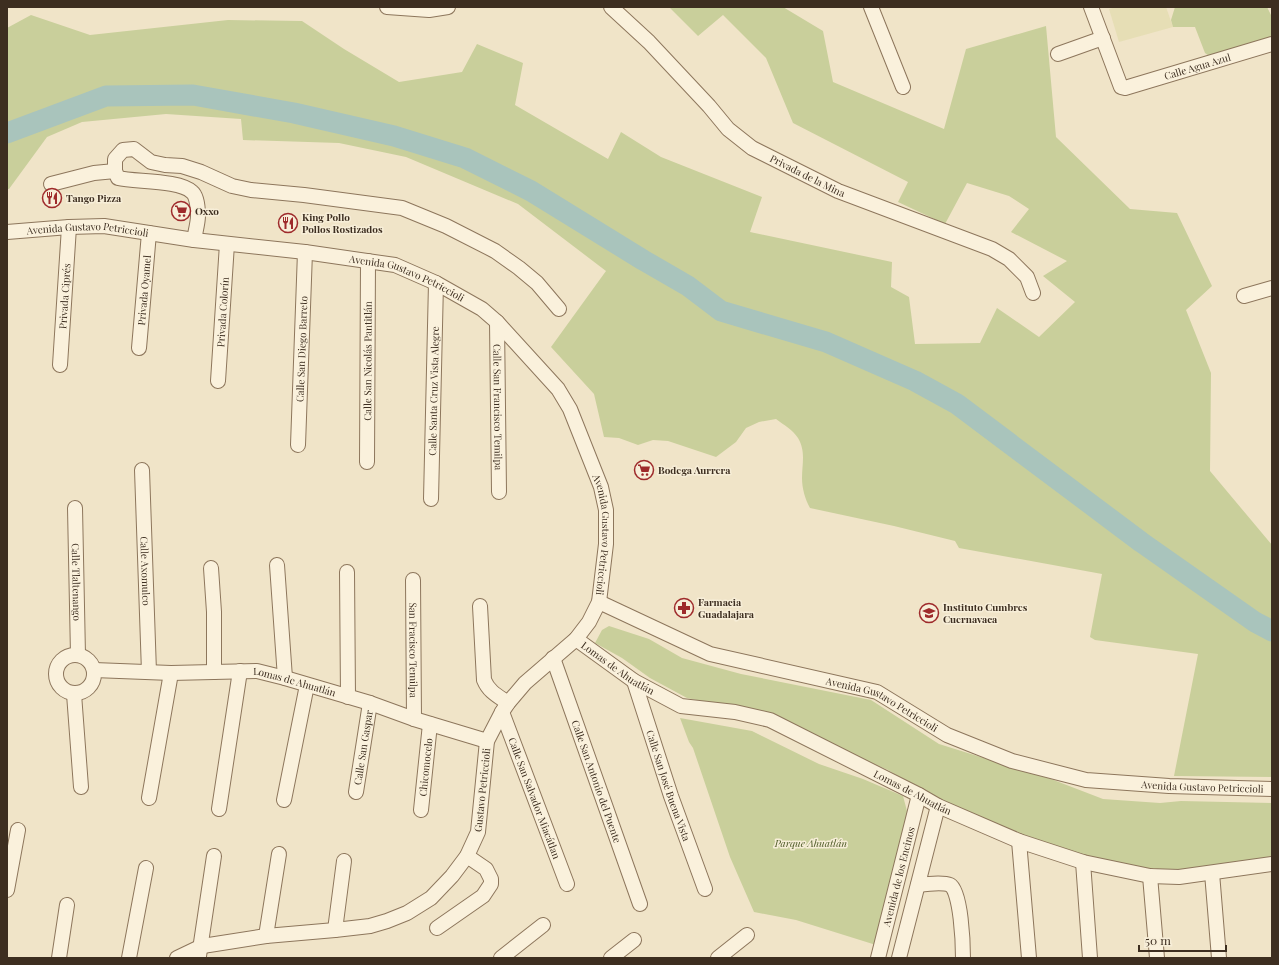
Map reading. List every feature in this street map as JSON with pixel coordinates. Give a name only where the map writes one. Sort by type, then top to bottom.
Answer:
[{"type":"street","points":[[387,7],[413,10],[428,10],[448,7]]},
{"type":"street","name":"Privada de la Mina","points":[[612,7],[649,42],[709,106],[728,129],[752,148],[838,191],[992,248],[1009,259],[1027,277],[1033,293]]},
{"type":"street","points":[[871,7],[903,87]]},
{"type":"street","points":[[1058,54],[1103,38],[1091,7]]},
{"type":"street","name":"Calle Agua Azul","points":[[1103,38],[1121,87],[1125,88],[1272,44]]},
{"type":"street","points":[[194,240],[198,216],[196,200],[192,192],[181,186],[132,181],[118,178],[114,171],[115,159],[123,150],[134,148],[150,162],[164,165],[182,166],[201,172],[232,186],[251,190],[304,195],[402,208],[446,226],[495,251],[537,283],[558,309]]},
{"type":"street","points":[[51,184],[94,173],[114,171]]},
{"type":"street","name":"Avenida Gustavo Petriccioli","points":[[9,229],[104,226],[194,240],[305,252],[395,265],[436,284],[482,309],[497,322],[544,373],[570,409],[601,487],[606,510],[606,544],[599,602],[710,654],[877,692],[947,735],[1012,761],[1086,780],[1169,786],[1272,789]]},
{"type":"street","name":"Privada Ciprés","points":[[60,365],[69,227]]},
{"type":"street","name":"Privada Oyamel","points":[[139,348],[149,233]]},
{"type":"street","name":"Privada Colorín","points":[[218,381],[227,244]]},
{"type":"street","name":"Calle San Diego Barreto","points":[[298,445],[305,252]]},
{"type":"street","name":"Calle San Nicolás Pantitlán","points":[[367,462],[368,261]]},
{"type":"street","name":"Calle Santa Cruz Vista Alegre","points":[[431,499],[436,284]]},
{"type":"street","points":[[1244,296],[1272,288]]},
{"type":"street","name":"Calle San Francisco Temilpa","points":[[497,322],[499,492]]},
{"type":"street","name":"Calle Axomulco","points":[[142,470],[148,672]]},
{"type":"street","name":"Calle Tlaltenango","points":[[75,508],[78,655]]},
{"type":"street","points":[[277,564],[285,678]]},
{"type":"street","points":[[211,568],[214,612],[214,672]]},
{"type":"street","points":[[347,572],[348,697]]},
{"type":"street","name":"San Fracisco Temilpa","points":[[413,580],[414,719]]},
{"type":"street","name":"Gustavo Petriccioli","points":[[177,958],[266,936],[370,926],[407,913],[431,898],[452,876],[467,856],[478,832],[487,741],[505,707],[525,683],[576,639],[589,622],[599,602]]},
{"type":"street","points":[[480,606],[484,680],[487,688],[505,707]]},
{"type":"street","name":"Lomas de Ahuatlán","points":[[576,639],[634,681],[681,706],[735,712],[770,720],[938,806],[1019,841],[1083,862],[1150,876],[1179,877],[1272,864]]},
{"type":"street","points":[[78,655],[88,660],[94,670],[93,682],[86,691],[74,694],[64,691],[57,683],[55,672],[59,663],[68,656],[78,655]]},
{"type":"street","name":"Calle San Antonio del Puente","points":[[553,658],[640,904]]},
{"type":"street","name":"Lomas de Ahuatlán","points":[[94,670],[171,673],[257,671],[370,703],[414,719],[487,741]]},
{"type":"street","points":[[219,809],[240,671]]},
{"type":"street","points":[[149,798],[171,673]]},
{"type":"street","name":"Calle San José Buena Vista","points":[[634,681],[671,796],[705,889]]},
{"type":"street","points":[[284,800],[307,685]]},
{"type":"street","points":[[74,694],[81,787]]},
{"type":"street","name":"Calle San Gaspar","points":[[356,792],[370,703]]},
{"type":"street","name":"Calle San Salvador Miacátlan","points":[[505,707],[567,884]]},
{"type":"street","name":"Chicomocelo","points":[[421,810],[430,724]]},
{"type":"street","name":"Avenida de los Encinos","points":[[878,958],[919,795]]},
{"type":"street","points":[[899,958],[938,806]]},
{"type":"street","points":[[7,890],[18,830]]},
{"type":"street","points":[[1019,841],[1028,958]]},
{"type":"street","points":[[266,936],[279,854]]},
{"type":"street","points":[[199,953],[214,856]]},
{"type":"street","points":[[437,928],[483,896],[491,884],[491,879],[486,869],[467,856]]},
{"type":"street","points":[[335,930],[344,861]]},
{"type":"street","points":[[1083,862],[1090,958]]},
{"type":"street","points":[[129,958],[146,868]]},
{"type":"street","points":[[1212,873],[1219,958]]},
{"type":"street","points":[[1150,876],[1156,958]]},
{"type":"street","points":[[918,884],[948,884],[953,887],[957,894],[963,958]]},
{"type":"street","points":[[59,958],[68,905]]},
{"type":"street","points":[[501,958],[543,926]]},
{"type":"street","points":[[718,958],[747,935]]},
{"type":"street","points":[[611,958],[634,940]]},
{"type":"shaded area","points":[[1116,7],[1166,7],[1173,27],[1119,42],[1109,9]]},
{"type":"green space","points":[[669,7],[783,7],[823,31],[833,82],[944,129],[966,49],[1046,26],[1056,137],[1130,209],[1177,213],[1212,286],[1186,310],[1211,373],[1210,471],[1272,545],[1272,777],[1174,776],[1198,654],[1095,640],[1090,637],[1102,574],[959,548],[955,541],[810,508],[805,497],[803,486],[802,448],[794,432],[776,419],[759,422],[746,428],[736,442],[716,457],[668,441],[653,440],[638,445],[619,438],[604,437],[594,394],[551,347],[606,271],[518,204],[406,157],[339,143],[243,140],[241,119],[166,114],[82,122],[47,137],[9,189],[7,189],[7,28],[31,15],[90,35],[228,20],[302,21],[344,49],[399,82],[462,72],[477,44],[523,63],[515,105],[608,159],[621,132],[661,157],[762,197],[750,232],[892,262],[891,287],[909,297],[915,344],[980,343],[997,308],[1039,337],[1075,302],[1043,276],[1067,261],[1011,232],[1029,209],[1009,196],[967,183],[945,224],[898,202],[908,182],[793,123],[766,58],[723,15],[698,36]]},
{"type":"green space","points":[[1175,7],[1267,7],[1272,17],[1272,43],[1215,60],[1205,53],[1195,27],[1173,27],[1171,20]]},
{"type":"green space","points":[[609,626],[649,639],[682,658],[741,674],[871,700],[939,744],[1051,779],[1103,799],[1160,803],[1181,801],[1272,803],[1272,866],[1177,876],[1081,858],[1033,838],[986,824],[955,812],[888,770],[812,737],[780,717],[687,698],[650,678],[622,658],[595,643],[602,630]]},
{"type":"green space","name":"Parque Ahuatlán","points":[[680,718],[752,731],[819,764],[863,779],[903,796],[907,811],[906,834],[876,945],[796,920],[754,912],[730,857],[693,748],[689,742]]},
{"type":"waterway","points":[[7,133],[106,96],[193,95],[294,113],[394,136],[465,158],[531,191],[688,286],[721,311],[826,342],[915,381],[957,404],[1141,542],[1255,622],[1272,631]]},
{"type":"place","name":"Tango Pizza","points":[[52,198]]},
{"type":"place","name":"Oxxo","points":[[181,211]]},
{"type":"place","name":"King Pollo Pollos Rostizados","points":[[288,223]]},
{"type":"place","name":"Bodega Aurrera","points":[[644,470]]},
{"type":"place","name":"Farmacia Guadalajara","points":[[684,608]]},
{"type":"place","name":"Instituto Cumbres Cuernavaca","points":[[929,613]]}]
